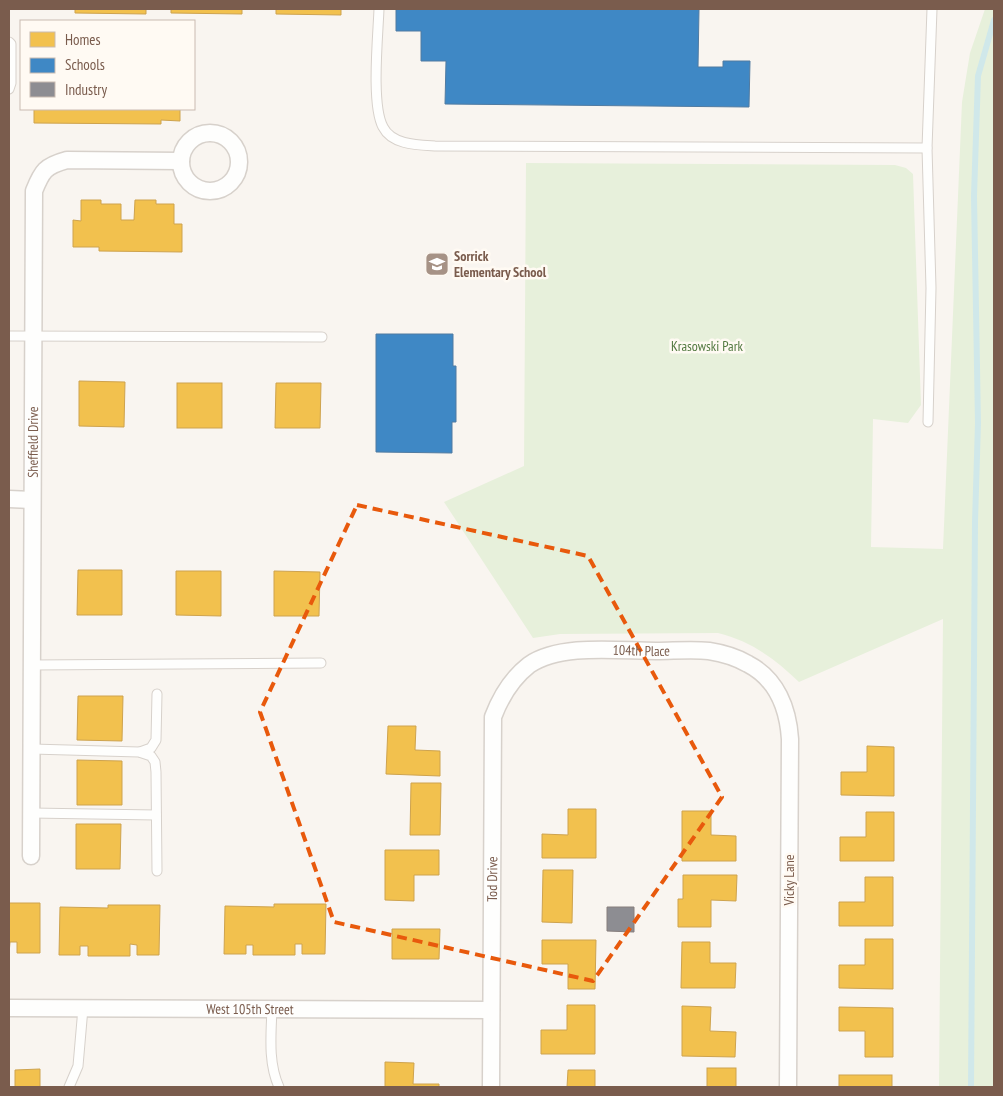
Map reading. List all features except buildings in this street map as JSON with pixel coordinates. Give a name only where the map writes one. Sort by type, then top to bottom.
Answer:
[{"type":"street","name":"Sheffield Drive","points":[[31,856],[32,500],[35,336],[34,191],[40,176],[49,165],[66,160],[181,161]]},
{"type":"street","points":[[9,499],[32,500]]},
{"type":"street","name":"104th Place","points":[[515,678],[530,665],[552,654],[581,650],[708,651],[744,661],[768,679]]},
{"type":"street","name":"Tod Drive","points":[[491,1087],[493,717],[500,696],[515,678]]},
{"type":"street","name":"Vicky Lane","points":[[768,679],[780,697],[789,718],[788,1087]]},
{"type":"street","name":"West 105th Street","points":[[9,1008],[492,1010]]},
{"type":"lane","points":[[378,9],[378,106],[383,128],[399,141],[435,146],[928,148]]},
{"type":"lane","points":[[928,422],[931,288],[928,148],[932,9]]},
{"type":"lane","points":[[9,42],[11,44],[11,83],[9,89]]},
{"type":"lane","points":[[9,336],[322,336]]},
{"type":"lane","points":[[32,665],[321,663]]},
{"type":"lane","points":[[139,752],[151,748],[156,740],[158,694]]},
{"type":"lane","points":[[32,749],[139,752],[151,756],[155,762],[156,871]]},
{"type":"lane","points":[[31,813],[156,815]]},
{"type":"lane","points":[[69,1087],[78,1066],[83,1008]]},
{"type":"lane","points":[[272,1009],[273,1074],[279,1087]]},
{"type":"highlighted area","points":[[357,505],[588,556],[722,797],[593,981],[334,922],[260,712]]},
{"type":"green space","name":"Krasowski Park","points":[[985,9],[994,9],[994,1087],[939,1087],[943,619],[799,682],[762,652],[730,636],[718,633],[560,634],[533,638],[444,502],[524,466],[526,163],[895,165],[906,168],[913,174],[921,405],[908,423],[873,419],[871,547],[943,549],[962,102],[970,53]]},
{"type":"waterway","points":[[971,1087],[975,522],[978,423],[974,196],[978,76],[994,20]]},
{"type":"place","name":"Sorrick Elementary School","points":[[437,264]]}]
